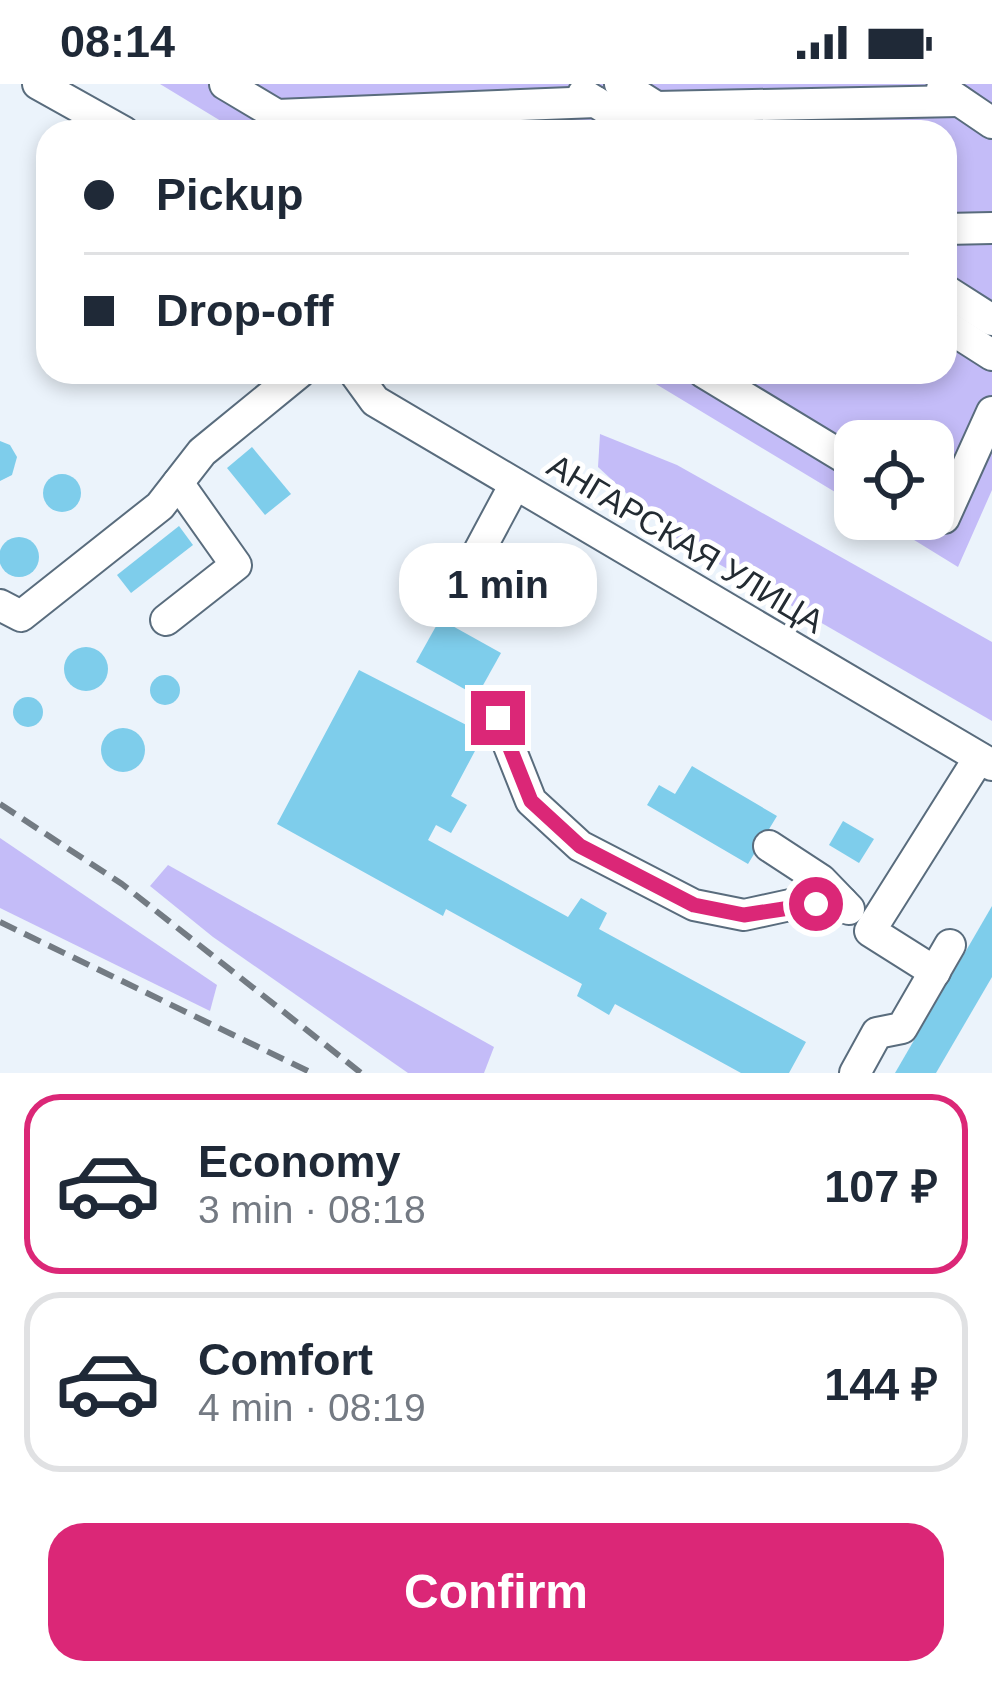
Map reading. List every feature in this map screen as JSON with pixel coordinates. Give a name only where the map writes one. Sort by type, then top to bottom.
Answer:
[{"type":"street","points":[[38,84],[102,120]]},
{"type":"street","points":[[225,84],[285,120]]},
{"type":"street","points":[[567,84],[608,93],[649,119],[947,92],[992,123]]},
{"type":"street","points":[[277,115],[608,93]]},
{"type":"street","points":[[957,229],[992,228]]},
{"type":"street","points":[[957,298],[992,320]]},
{"type":"street","points":[[957,333],[992,355]]},
{"type":"street","points":[[957,356],[992,355]]},
{"type":"street","points":[[0,605],[21,616],[160,506],[202,452],[285,384]]},
{"type":"street","name":"АНГАРСКАЯ УЛИЦА","points":[[363,384],[375,401],[986,762]]},
{"type":"street","points":[[723,384],[834,451]]},
{"type":"street","points":[[954,496],[992,412]]},
{"type":"street","points":[[166,620],[236,565],[178,483]]},
{"type":"street","points":[[454,598],[515,484]]},
{"type":"street","points":[[498,718],[531,801],[580,846],[694,905],[744,915],[790,905],[842,902]]},
{"type":"street","points":[[870,931],[986,762]]},
{"type":"street","points":[[769,846],[821,880],[870,931],[942,958],[902,1028],[878,1033],[855,1073]]},
{"type":"shaded area","points":[[160,84],[992,84],[992,490],[958,567],[914,540],[954,540],[954,420],[834,420],[834,491],[656,384],[957,384],[957,120],[219,120]]},
{"type":"shaded area","points":[[600,434],[677,465],[992,642],[992,721],[677,540],[598,467]]},
{"type":"shaded area","points":[[0,838],[217,985],[210,1011],[0,908]]},
{"type":"shaded area","points":[[168,865],[494,1047],[484,1073],[408,1073],[213,937],[150,886]]},
{"type":"building","points":[[0,441],[10,445],[17,457],[12,475],[0,481]]},
{"type":"building","points":[[252,447],[291,494],[265,515],[227,468]]},
{"type":"building","points":[[62,474],[76,479],[81,493],[76,507],[62,512],[48,507],[43,493],[48,479]]},
{"type":"building","points":[[179,526],[193,545],[131,593],[117,575]]},
{"type":"building","points":[[19,537],[33,543],[39,557],[33,571],[19,577],[5,571],[-1,557],[5,543]]},
{"type":"building","points":[[440,619],[501,653],[477,696],[416,662]]},
{"type":"building","points":[[86,647],[101,654],[108,669],[101,684],[86,691],[71,684],[64,669],[71,654]]},
{"type":"building","points":[[359,670],[484,734],[451,796],[467,805],[451,833],[436,825],[428,840],[568,917],[581,898],[607,913],[599,929],[806,1042],[789,1073],[741,1073],[615,1004],[609,1015],[577,996],[582,984],[446,909],[443,916],[277,824]]},
{"type":"building","points":[[165,675],[180,690],[165,705],[150,690]]},
{"type":"building","points":[[28,697],[43,712],[28,727],[13,712]]},
{"type":"building","points":[[123,728],[138,735],[145,750],[138,765],[123,772],[108,765],[101,750],[108,735]]},
{"type":"building","points":[[692,766],[777,816],[748,864],[647,805],[659,785],[675,794]]},
{"type":"building","points":[[843,821],[874,839],[859,863],[829,845]]},
{"type":"building","points":[[992,906],[992,977],[936,1073],[895,1073]]},
{"type":"railway","points":[[0,804],[122,884],[361,1073]]},
{"type":"railway","points":[[0,922],[312,1073]]},
{"type":"route","points":[[498,718],[531,801],[580,846],[694,905],[744,915],[816,904]]}]
